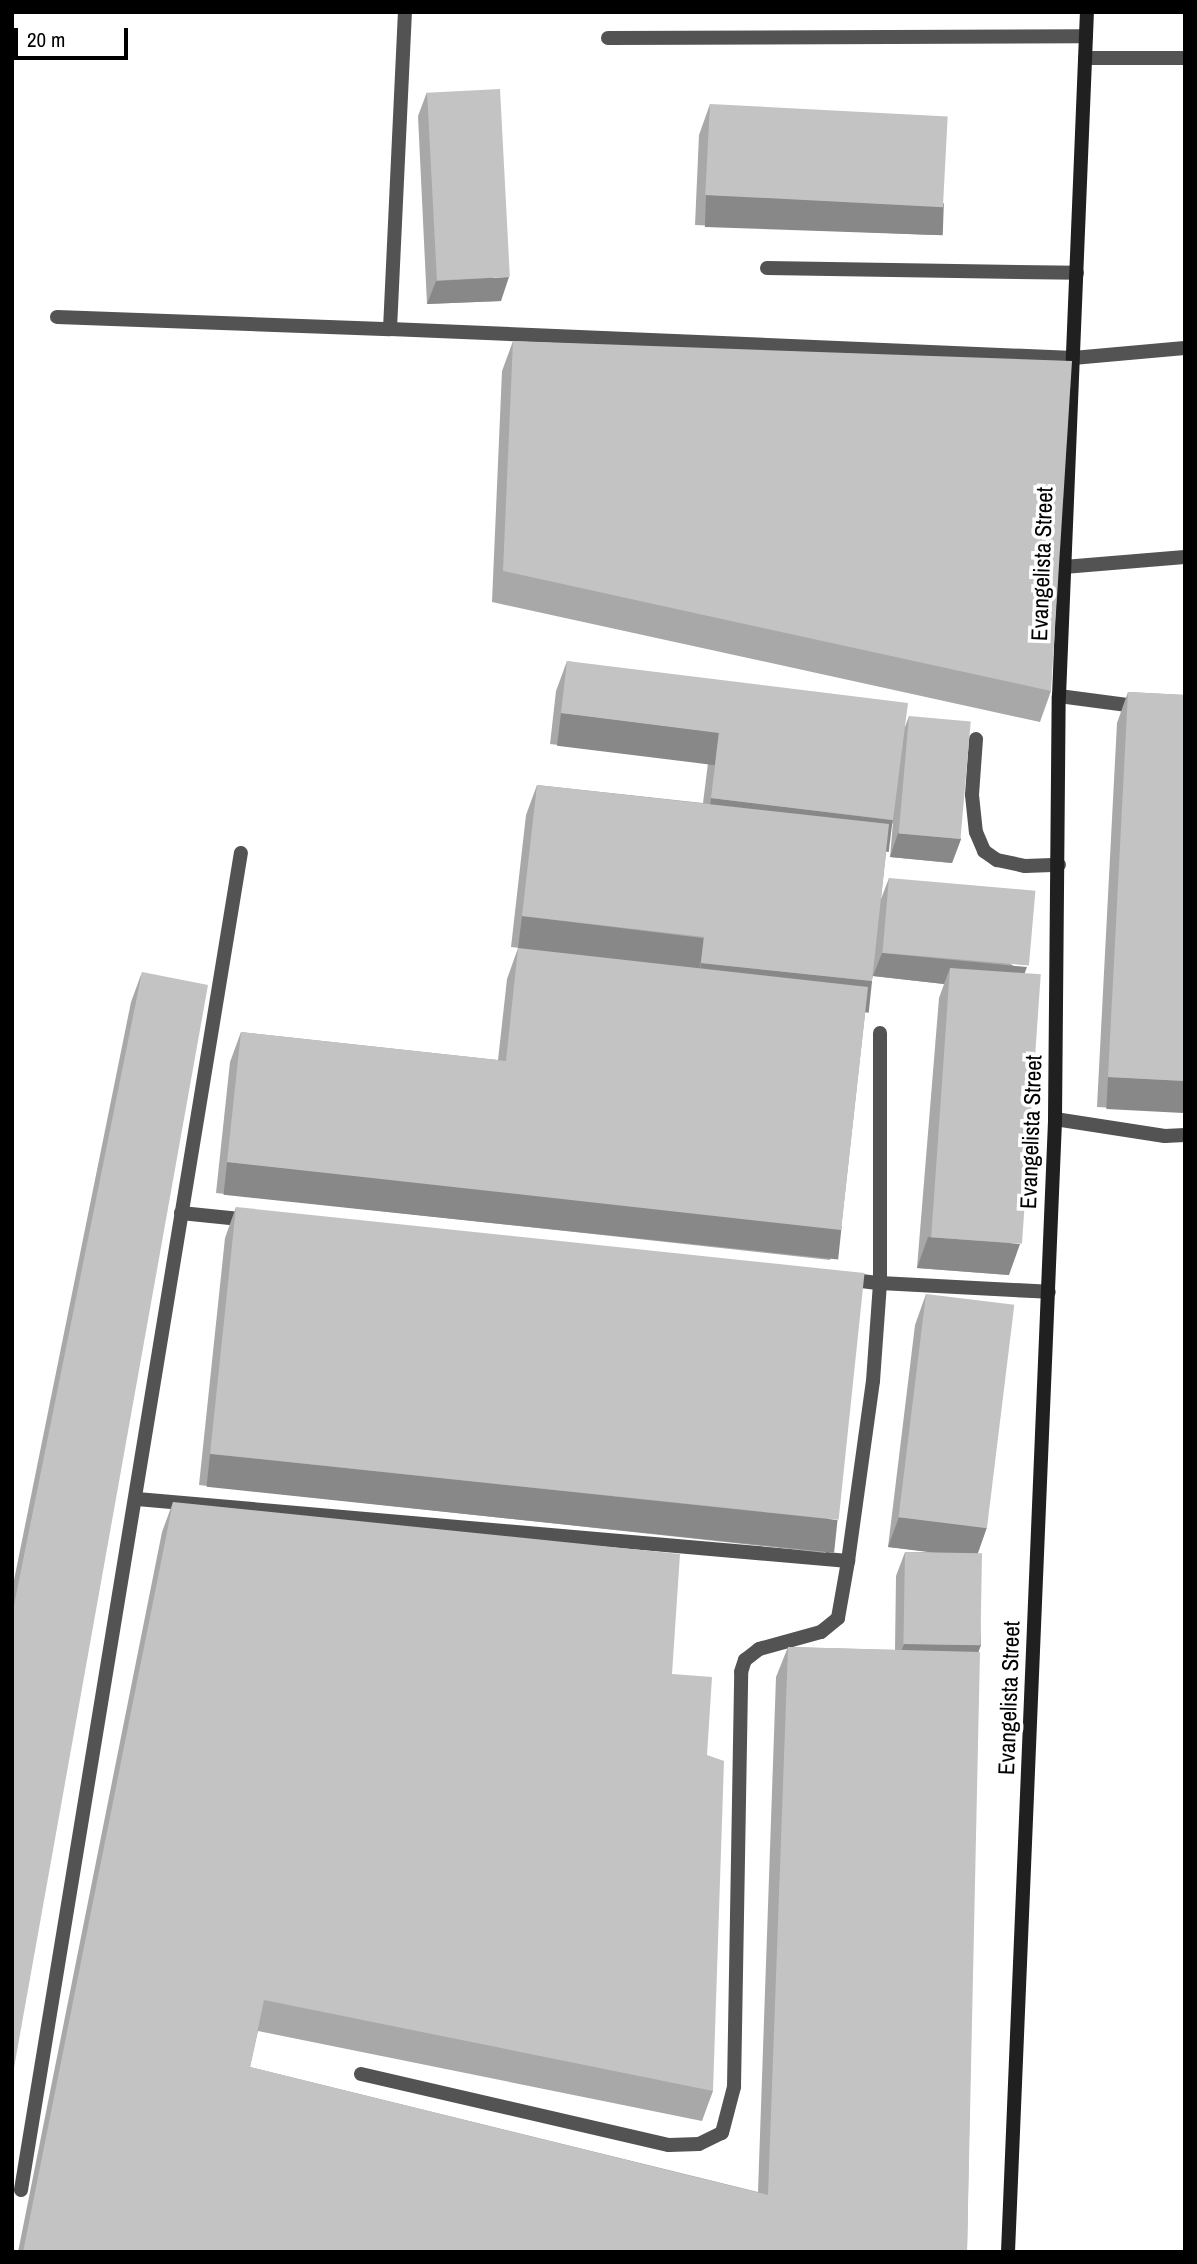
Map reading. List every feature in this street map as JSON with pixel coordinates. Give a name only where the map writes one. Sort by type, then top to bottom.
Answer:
[{"type":"main road","name":"Evangelista Street","points":[[1008,2252],[1049,1292],[1055,1119],[1059,696],[1087,12]]},
{"type":"street","points":[[390,329],[405,12]]},
{"type":"street","points":[[608,38],[1086,36]]},
{"type":"street","points":[[1085,58],[1185,58]]},
{"type":"street","points":[[767,268],[1077,273]]},
{"type":"street","points":[[57,317],[1073,358],[1185,348]]},
{"type":"street","points":[[1065,567],[1185,557]]},
{"type":"street","points":[[1059,696],[1159,709]]},
{"type":"street","points":[[976,739],[972,795],[976,832],[984,851],[997,860],[1025,866],[1059,865]]},
{"type":"street","points":[[21,2190],[137,1499],[241,852]]},
{"type":"street","points":[[361,2074],[669,2145],[699,2144],[722,2133],[734,2087],[741,1672],[745,1660],[760,1649],[821,1632],[838,1618],[873,1381],[880,1283],[880,1033]]},
{"type":"street","points":[[1055,1119],[1165,1136],[1185,1135]]},
{"type":"street","points":[[181,1213],[264,1221]]},
{"type":"street","points":[[825,1278],[1049,1292]]},
{"type":"street","points":[[137,1499],[848,1561]]},
{"type":"building","points":[[500,89],[510,277],[437,281],[427,93]]},
{"type":"building","points":[[710,104],[948,116],[943,207],[705,195]]},
{"type":"building","points":[[513,341],[1072,361],[1051,691],[503,571]]},
{"type":"building","points":[[567,661],[908,703],[893,820],[711,798],[719,733],[561,713]]},
{"type":"building","points":[[1128,692],[1185,695],[1185,1081],[1108,1077]]},
{"type":"building","points":[[909,716],[971,721],[960,839],[899,834]]},
{"type":"building","points":[[537,785],[889,824],[872,981],[701,963],[704,937],[522,916]]},
{"type":"building","points":[[889,878],[1035,891],[1029,966],[882,953]]},
{"type":"building","points":[[518,948],[868,987],[841,1230],[227,1162],[241,1032],[506,1061]]},
{"type":"building","points":[[950,968],[1041,974],[1022,1244],[931,1237]]},
{"type":"building","points":[[142,972],[208,985],[12,2079],[12,1615]]},
{"type":"building","points":[[236,1207],[865,1273],[839,1520],[210,1454]]},
{"type":"building","points":[[926,1294],[1014,1305],[987,1528],[899,1517]]},
{"type":"building","points":[[173,1502],[680,1554],[672,1674],[712,1677],[707,1755],[724,1761],[713,2091],[264,2000],[250,2067],[768,2195],[788,1647],[980,1652],[967,2252],[23,2252]]},
{"type":"building","points":[[905,1552],[982,1553],[980,1645],[903,1644]]}]
